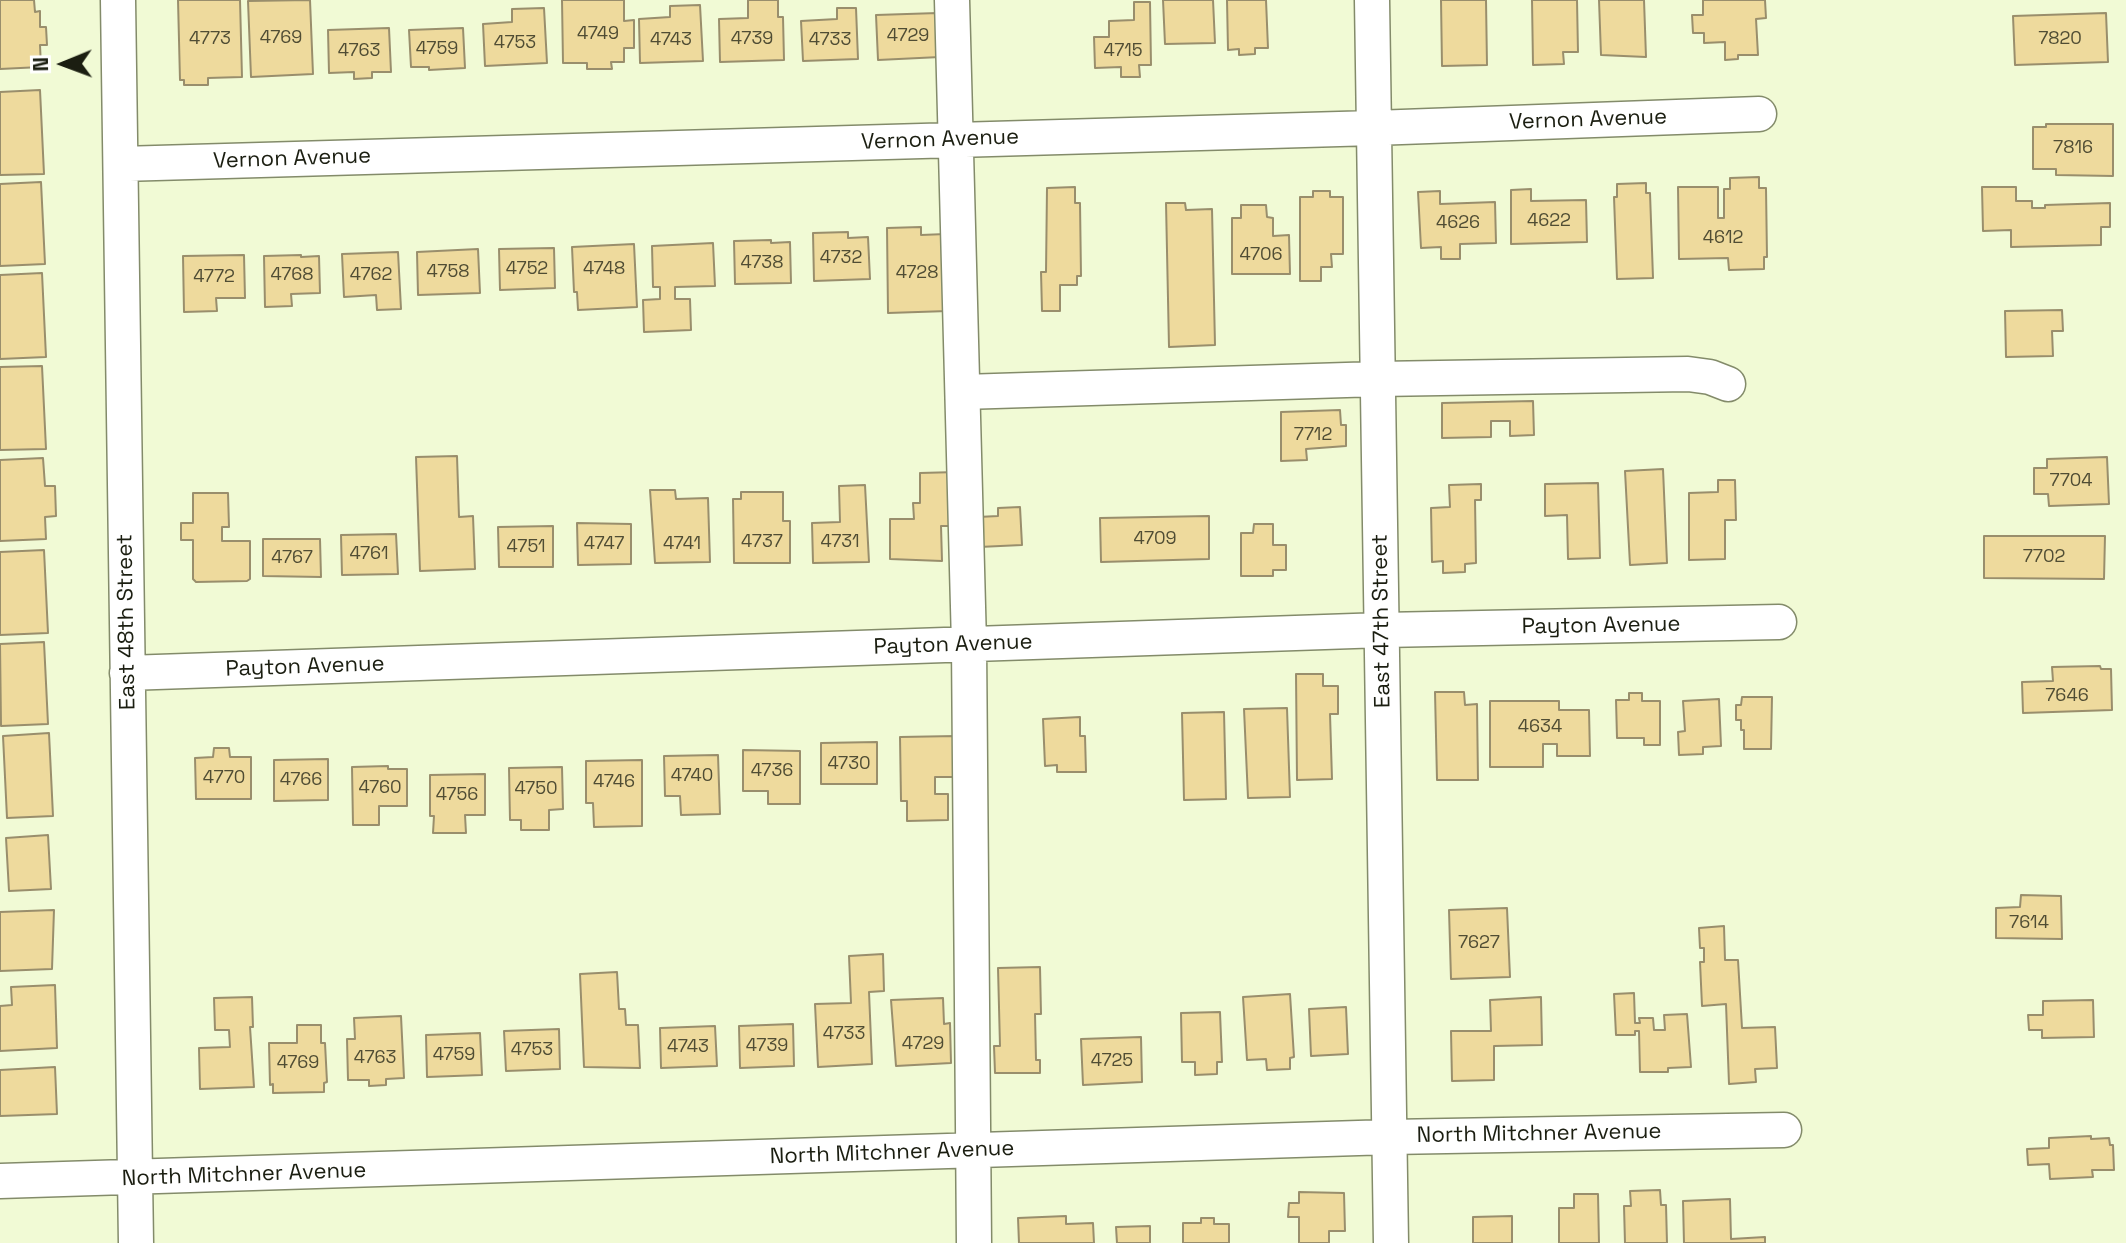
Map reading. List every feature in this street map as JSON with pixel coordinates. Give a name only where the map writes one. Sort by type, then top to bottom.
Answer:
[{"type":"street","name":"East 48th Street","points":[[118,0],[136,1243]]},
{"type":"street","points":[[952,0],[969,644],[974,1243]]},
{"type":"street","name":"East 47th Street","points":[[1372,0],[1391,1243]]},
{"type":"street","name":"Vernon Avenue","points":[[121,164],[1759,114]]},
{"type":"street","points":[[963,392],[1378,379],[1688,374],[1710,377],[1728,384]]},
{"type":"street","name":"Payton Avenue","points":[[127,673],[1383,630],[1779,622]]},
{"type":"street","name":"North Mitchner Avenue","points":[[0,1181],[1390,1137],[1784,1130]]},
{"type":"building","points":[[0,0],[34,0],[35,12],[40,11],[40,27],[46,27],[47,45],[40,45],[41,67],[0,69]]},
{"type":"building","points":[[178,0],[240,0],[242,77],[208,78],[208,85],[184,85],[184,80],[180,80]]},
{"type":"building","points":[[310,0],[313,74],[251,77],[248,1]]},
{"type":"building","points":[[562,0],[624,0],[624,21],[634,20],[634,48],[624,48],[624,62],[611,62],[612,69],[587,69],[587,63],[563,63]]},
{"type":"building","points":[[748,0],[778,0],[778,17],[783,17],[784,60],[720,62],[719,19],[748,18]]},
{"type":"building","points":[[1163,0],[1213,0],[1215,43],[1165,44]]},
{"type":"building","points":[[1227,0],[1266,0],[1268,48],[1255,48],[1255,54],[1239,55],[1239,49],[1228,50]]},
{"type":"building","points":[[1441,0],[1486,0],[1487,65],[1442,66]]},
{"type":"building","points":[[1532,0],[1577,0],[1578,52],[1563,52],[1564,64],[1533,65]]},
{"type":"building","points":[[1599,0],[1644,0],[1646,57],[1601,55]]},
{"type":"building","points":[[1703,0],[1765,0],[1766,18],[1756,19],[1758,55],[1738,55],[1738,59],[1725,60],[1725,42],[1704,43],[1704,33],[1693,33],[1692,15],[1703,15]]},
{"type":"building","points":[[1134,2],[1150,2],[1151,65],[1139,65],[1140,77],[1121,77],[1121,67],[1095,68],[1094,37],[1109,37],[1109,21],[1134,20]]},
{"type":"building","points":[[700,5],[703,61],[640,63],[639,19],[670,17],[670,6]]},
{"type":"building","points":[[544,8],[547,63],[485,66],[483,24],[512,22],[512,9]]},
{"type":"building","points":[[837,8],[856,8],[858,59],[803,61],[801,21],[837,19]]},
{"type":"building","points":[[938,13],[940,57],[878,60],[876,15]]},
{"type":"building","points":[[2106,13],[2108,62],[2015,65],[2013,16]]},
{"type":"building","points":[[389,28],[391,72],[372,72],[372,78],[354,79],[354,72],[329,73],[328,30]]},
{"type":"building","points":[[463,28],[465,68],[429,70],[429,67],[411,67],[409,30]]},
{"type":"building","points":[[40,90],[44,174],[0,175],[0,92]]},
{"type":"building","points":[[2046,124],[2113,124],[2113,176],[2056,175],[2056,169],[2033,169],[2033,127],[2046,127]]},
{"type":"building","points":[[1759,177],[1759,188],[1766,188],[1767,257],[1764,257],[1764,269],[1729,270],[1728,258],[1679,259],[1678,187],[1718,187],[1718,218],[1724,218],[1724,189],[1730,189],[1730,178]]},
{"type":"building","points":[[41,182],[45,264],[0,266],[0,184]]},
{"type":"building","points":[[1646,183],[1646,193],[1650,193],[1653,278],[1617,279],[1614,197],[1617,197],[1617,184]]},
{"type":"building","points":[[1075,187],[1075,203],[1080,203],[1081,276],[1077,276],[1077,285],[1060,285],[1060,311],[1042,311],[1041,272],[1046,272],[1047,188]]},
{"type":"building","points":[[1982,187],[2016,187],[2016,201],[2032,201],[2032,208],[2110,203],[2110,227],[2101,227],[2101,245],[2011,247],[2011,230],[1983,231]]},
{"type":"building","points":[[1531,189],[1531,201],[1586,200],[1587,242],[1511,244],[1511,190]]},
{"type":"building","points":[[1313,191],[1330,191],[1330,197],[1343,197],[1343,254],[1331,254],[1332,267],[1321,267],[1321,281],[1300,281],[1300,197],[1313,197]]},
{"type":"building","points":[[1440,191],[1440,204],[1495,202],[1496,243],[1460,244],[1460,259],[1441,259],[1441,247],[1421,248],[1418,192]]},
{"type":"building","points":[[1166,203],[1185,203],[1186,210],[1212,209],[1215,345],[1169,347]]},
{"type":"building","points":[[1241,205],[1266,205],[1267,217],[1273,218],[1273,236],[1289,235],[1290,274],[1232,274],[1232,218],[1241,218]]},
{"type":"building","points":[[921,227],[921,235],[946,234],[948,311],[888,313],[887,228]]},
{"type":"building","points":[[848,232],[848,238],[868,237],[870,279],[814,281],[813,233]]},
{"type":"building","points":[[771,240],[771,243],[790,242],[791,283],[735,284],[734,241]]},
{"type":"building","points":[[713,243],[715,286],[675,287],[675,299],[690,299],[691,330],[644,332],[643,300],[660,299],[660,287],[653,287],[652,246]]},
{"type":"building","points":[[634,244],[637,307],[578,310],[572,247]]},
{"type":"building","points":[[554,248],[555,288],[500,290],[499,249]]},
{"type":"building","points":[[478,249],[480,293],[418,295],[417,252]]},
{"type":"building","points":[[398,252],[401,309],[377,310],[376,295],[344,297],[342,254]]},
{"type":"building","points":[[244,255],[245,298],[216,298],[217,311],[184,312],[183,256]]},
{"type":"building","points":[[264,256],[319,256],[320,293],[291,294],[292,306],[265,307]]},
{"type":"building","points":[[42,273],[46,357],[0,359],[0,275]]},
{"type":"building","points":[[2062,310],[2063,331],[2052,331],[2053,356],[2006,357],[2005,311]]},
{"type":"building","points":[[42,366],[46,449],[0,450],[0,367]]},
{"type":"building","points":[[1533,401],[1534,435],[1510,436],[1510,421],[1491,421],[1491,437],[1442,438],[1442,403]]},
{"type":"building","points":[[1340,410],[1341,425],[1346,425],[1346,446],[1306,449],[1307,460],[1281,461],[1281,412]]},
{"type":"building","points":[[457,456],[459,517],[473,516],[475,569],[420,571],[416,457]]},
{"type":"building","points":[[2107,457],[2109,504],[2049,506],[2048,494],[2034,494],[2034,468],[2047,468],[2047,459]]},
{"type":"building","points":[[43,458],[45,486],[55,486],[56,516],[45,517],[46,539],[0,541],[0,460]]},
{"type":"building","points":[[1663,469],[1667,563],[1630,565],[1625,471]]},
{"type":"building","points":[[957,472],[957,526],[941,526],[942,561],[890,559],[890,519],[914,519],[913,503],[920,503],[920,473]]},
{"type":"building","points":[[1718,480],[1735,480],[1736,520],[1725,520],[1725,559],[1689,560],[1689,493],[1718,492]]},
{"type":"building","points":[[1598,483],[1600,558],[1568,559],[1567,515],[1545,516],[1545,484]]},
{"type":"building","points":[[1481,484],[1481,500],[1475,500],[1476,563],[1465,564],[1465,572],[1443,573],[1443,561],[1432,562],[1431,508],[1450,507],[1449,485]]},
{"type":"building","points":[[865,485],[869,562],[813,563],[812,523],[840,522],[839,486]]},
{"type":"building","points":[[650,490],[675,490],[676,499],[708,498],[710,562],[655,563]]},
{"type":"building","points":[[741,492],[783,492],[783,521],[790,521],[790,563],[734,563],[733,499],[741,499]]},
{"type":"building","points":[[193,493],[228,493],[229,527],[222,527],[222,541],[250,541],[250,579],[247,581],[196,582],[193,579],[193,540],[181,540],[181,523],[193,523]]},
{"type":"building","points":[[1020,507],[1022,545],[979,547],[978,517],[998,516],[998,508]]},
{"type":"building","points":[[1209,516],[1209,559],[1101,562],[1100,518]]},
{"type":"building","points":[[577,523],[631,524],[631,564],[578,565]]},
{"type":"building","points":[[1254,524],[1273,524],[1273,545],[1286,545],[1286,570],[1273,570],[1273,576],[1241,576],[1241,533],[1253,533]]},
{"type":"building","points":[[553,526],[553,567],[499,567],[498,527]]},
{"type":"building","points":[[396,534],[398,574],[342,575],[341,535]]},
{"type":"building","points":[[1984,536],[2105,536],[2104,579],[1984,578]]},
{"type":"building","points":[[263,539],[320,539],[321,577],[263,576]]},
{"type":"building","points":[[44,550],[48,633],[0,635],[0,552]]},
{"type":"building","points":[[44,642],[48,724],[1,726],[0,644]]},
{"type":"building","points":[[2100,666],[2101,669],[2111,669],[2112,710],[2023,713],[2022,682],[2053,681],[2052,667]]},
{"type":"building","points":[[1296,674],[1323,674],[1323,686],[1338,686],[1338,714],[1330,714],[1332,779],[1297,780]]},
{"type":"building","points":[[1435,692],[1464,692],[1465,705],[1477,704],[1478,780],[1437,780]]},
{"type":"building","points":[[1629,693],[1642,693],[1642,701],[1660,701],[1660,745],[1644,745],[1644,738],[1617,738],[1616,700],[1629,700]]},
{"type":"building","points":[[1742,697],[1772,697],[1771,749],[1744,749],[1744,730],[1741,730],[1741,720],[1736,720],[1736,705],[1741,705]]},
{"type":"building","points":[[1719,699],[1721,746],[1703,747],[1703,754],[1679,755],[1678,732],[1685,731],[1683,701]]},
{"type":"building","points":[[1490,701],[1559,701],[1559,710],[1589,710],[1590,756],[1557,756],[1557,744],[1543,744],[1543,767],[1490,767]]},
{"type":"building","points":[[1287,708],[1290,797],[1248,798],[1244,709]]},
{"type":"building","points":[[1224,712],[1226,799],[1184,800],[1182,713]]},
{"type":"building","points":[[1080,717],[1080,736],[1085,736],[1086,772],[1057,772],[1057,765],[1045,766],[1043,719]]},
{"type":"building","points":[[49,733],[53,816],[7,818],[3,736]]},
{"type":"building","points":[[956,736],[957,777],[935,777],[935,794],[948,794],[948,820],[907,821],[907,801],[901,801],[900,737]]},
{"type":"building","points":[[877,742],[877,784],[821,784],[821,743]]},
{"type":"building","points":[[214,748],[229,748],[230,757],[251,757],[251,799],[196,799],[195,758],[213,757]]},
{"type":"building","points":[[743,750],[800,751],[800,804],[768,804],[768,791],[743,791]]},
{"type":"building","points":[[718,755],[720,814],[681,815],[680,796],[665,796],[664,756]]},
{"type":"building","points":[[328,759],[328,800],[274,801],[274,760]]},
{"type":"building","points":[[642,760],[642,826],[594,827],[593,803],[586,803],[586,761]]},
{"type":"building","points":[[388,766],[388,769],[407,769],[407,806],[379,806],[379,825],[353,825],[352,767]]},
{"type":"building","points":[[562,767],[563,809],[549,810],[549,830],[521,830],[521,820],[510,820],[509,768]]},
{"type":"building","points":[[485,774],[485,815],[465,815],[466,833],[433,833],[430,775]]},
{"type":"building","points":[[48,835],[51,889],[9,891],[6,838]]},
{"type":"building","points":[[2021,895],[2061,896],[2062,939],[1996,938],[1996,908],[2020,907]]},
{"type":"building","points":[[1507,908],[1510,977],[1451,979],[1449,910]]},
{"type":"building","points":[[54,910],[52,969],[0,971],[0,912]]},
{"type":"building","points":[[1724,926],[1725,960],[1738,960],[1742,1028],[1775,1027],[1777,1068],[1755,1069],[1756,1082],[1729,1084],[1726,1004],[1702,1006],[1700,962],[1704,962],[1704,948],[1700,948],[1699,928]]},
{"type":"building","points":[[883,954],[884,991],[869,992],[872,1064],[818,1067],[815,1004],[851,1003],[849,956]]},
{"type":"building","points":[[1040,967],[1041,1014],[1035,1014],[1036,1060],[1040,1060],[1040,1073],[995,1073],[994,1046],[1000,1046],[998,968]]},
{"type":"building","points":[[617,972],[619,1009],[625,1009],[626,1025],[638,1025],[640,1068],[584,1067],[580,974]]},
{"type":"building","points":[[55,985],[57,1048],[0,1051],[0,1006],[12,1005],[11,987]]},
{"type":"building","points":[[1634,993],[1635,1023],[1640,1023],[1639,1018],[1653,1018],[1654,1030],[1665,1030],[1664,1015],[1687,1014],[1691,1067],[1668,1068],[1668,1072],[1640,1072],[1639,1031],[1635,1031],[1635,1035],[1616,1035],[1614,994]]},
{"type":"building","points":[[1290,994],[1294,1057],[1290,1058],[1290,1069],[1267,1070],[1266,1059],[1247,1060],[1243,997]]},
{"type":"building","points":[[252,997],[253,1027],[250,1027],[254,1087],[200,1089],[199,1048],[230,1047],[229,1030],[215,1030],[214,998]]},
{"type":"building","points":[[1541,997],[1542,1045],[1494,1046],[1494,1080],[1452,1081],[1451,1031],[1491,1031],[1490,1000]]},
{"type":"building","points":[[943,998],[944,1024],[950,1023],[951,1063],[896,1066],[891,1000]]},
{"type":"building","points":[[2093,1000],[2094,1037],[2042,1038],[2042,1030],[2029,1030],[2028,1015],[2043,1015],[2043,1001]]},
{"type":"building","points":[[1346,1007],[1348,1054],[1311,1056],[1309,1009]]},
{"type":"building","points":[[1220,1012],[1222,1062],[1217,1062],[1217,1074],[1195,1075],[1195,1062],[1182,1062],[1181,1013]]},
{"type":"building","points":[[401,1016],[404,1078],[386,1079],[386,1085],[369,1086],[369,1080],[348,1080],[347,1039],[355,1039],[354,1018]]},
{"type":"building","points":[[793,1024],[794,1066],[740,1068],[739,1026]]},
{"type":"building","points":[[297,1025],[321,1025],[327,1082],[324,1083],[324,1092],[273,1093],[269,1043],[297,1043]]},
{"type":"building","points":[[715,1026],[717,1066],[661,1068],[660,1028]]},
{"type":"building","points":[[559,1029],[560,1069],[506,1071],[504,1031]]},
{"type":"building","points":[[480,1033],[482,1075],[427,1077],[426,1035]]},
{"type":"building","points":[[1141,1037],[1142,1082],[1083,1085],[1081,1039]]},
{"type":"building","points":[[55,1067],[57,1114],[0,1116],[0,1070]]},
{"type":"building","points":[[2091,1136],[2091,1139],[2109,1138],[2110,1145],[2113,1145],[2114,1170],[2092,1170],[2093,1177],[2050,1179],[2049,1164],[2028,1165],[2027,1149],[2049,1148],[2049,1138]]},
{"type":"building","points":[[1660,1190],[1661,1205],[1666,1205],[1667,1243],[1625,1243],[1624,1206],[1631,1206],[1630,1191]]},
{"type":"building","points":[[1299,1192],[1344,1193],[1345,1231],[1329,1231],[1329,1243],[1299,1243],[1299,1217],[1288,1217],[1289,1203],[1299,1203]]},
{"type":"building","points":[[1574,1194],[1598,1194],[1599,1243],[1559,1243],[1559,1208],[1574,1208]]},
{"type":"building","points":[[1730,1199],[1731,1239],[1765,1237],[1765,1243],[1684,1243],[1683,1201]]},
{"type":"building","points":[[1066,1216],[1066,1224],[1093,1223],[1094,1243],[1019,1243],[1018,1218]]},
{"type":"building","points":[[1512,1216],[1512,1243],[1473,1243],[1473,1217]]},
{"type":"building","points":[[1201,1218],[1214,1218],[1214,1224],[1229,1224],[1229,1243],[1183,1243],[1183,1223],[1201,1223]]},
{"type":"building","points":[[1150,1226],[1150,1243],[1117,1243],[1116,1227]]}]
